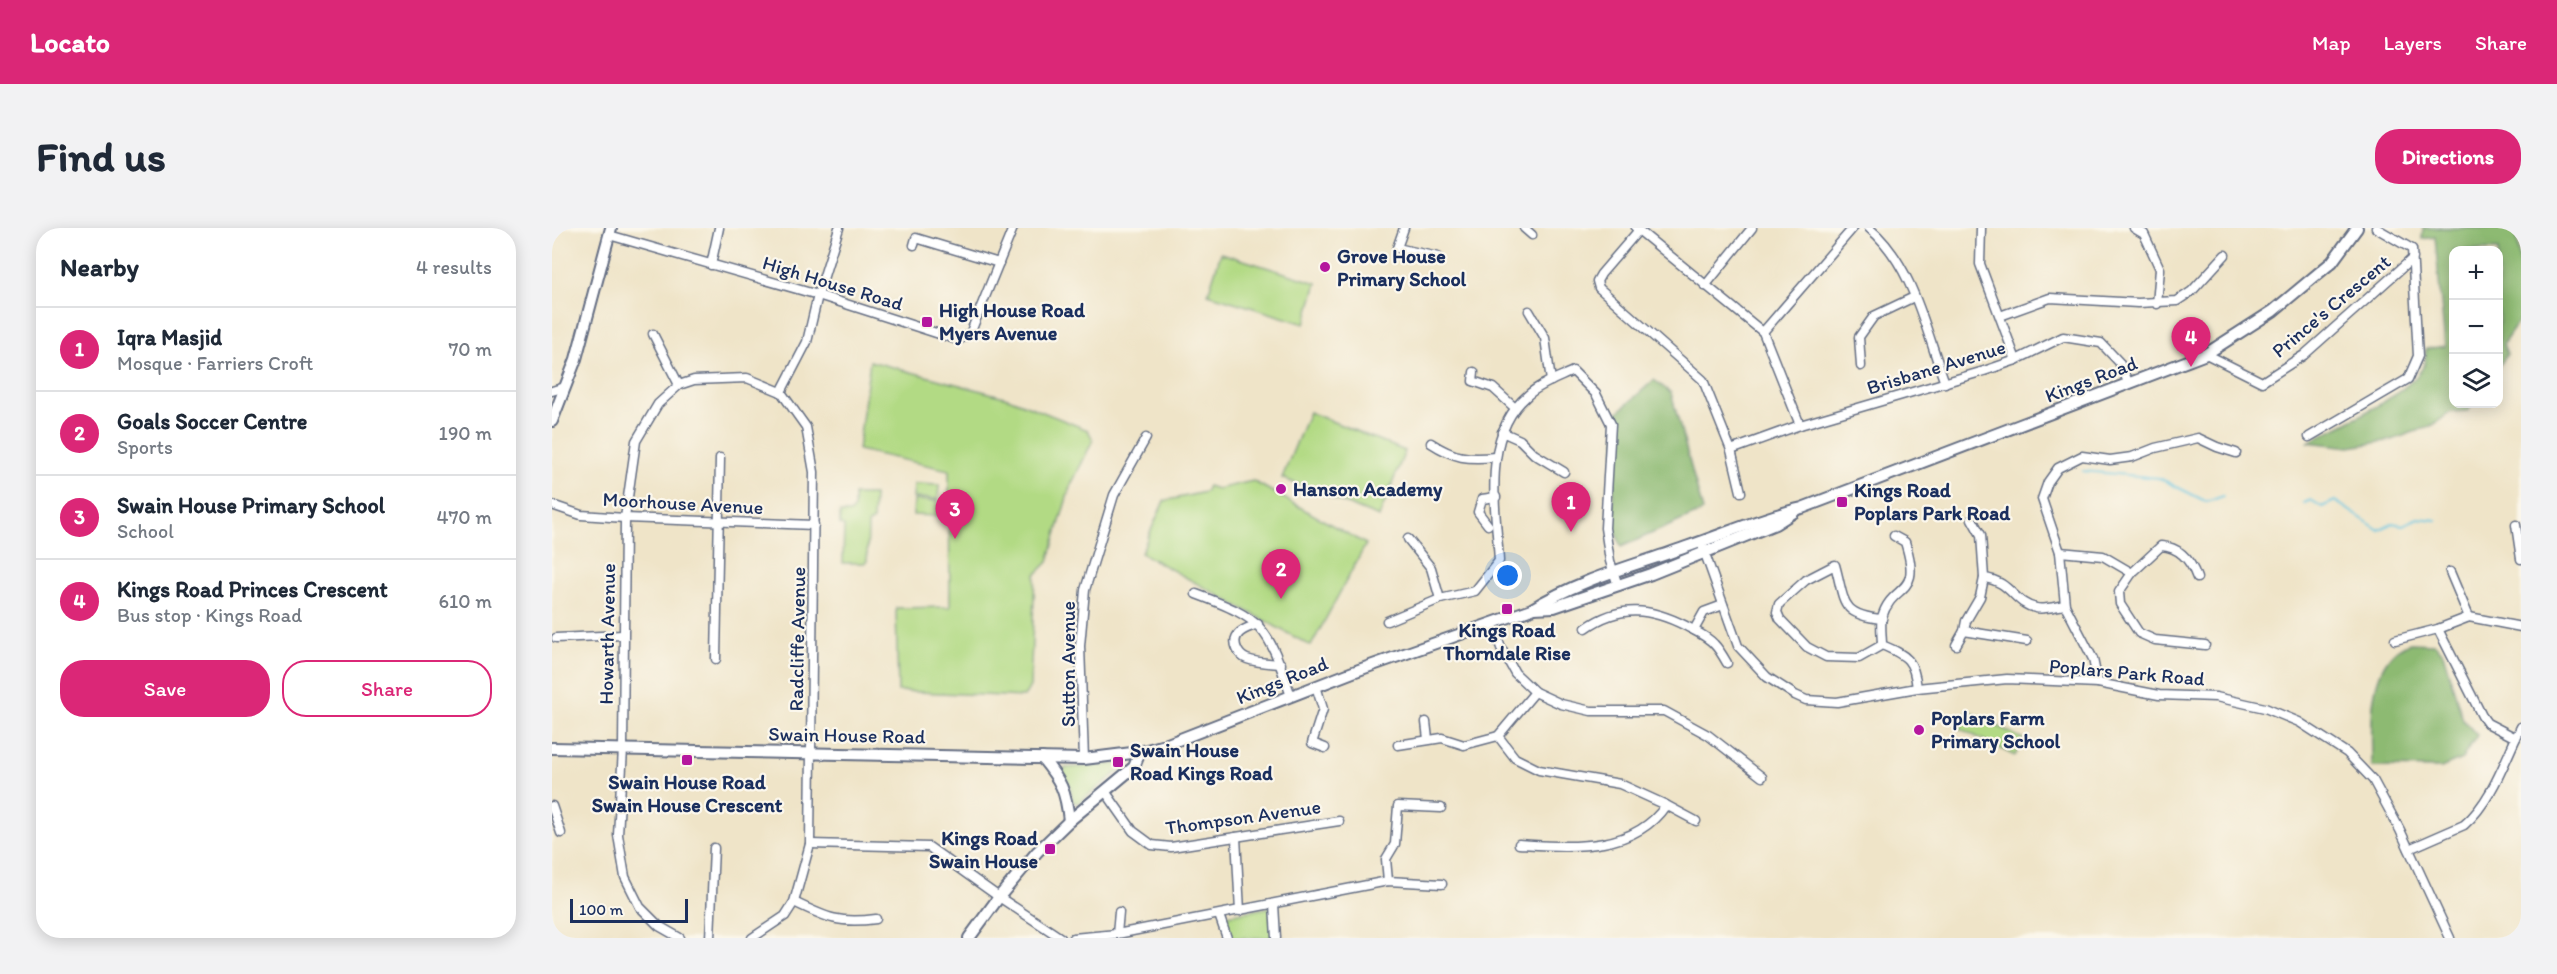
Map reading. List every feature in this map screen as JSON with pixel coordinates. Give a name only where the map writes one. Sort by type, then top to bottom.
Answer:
[{"type":"street","points":[[711,265],[719,228]]},
{"type":"street","points":[[653,334],[679,385],[694,380],[747,378],[781,392],[807,342],[818,295],[839,228]]},
{"type":"street","name":"High House Road","points":[[610,231],[711,265],[818,295],[958,340],[970,334],[1013,228]]},
{"type":"street","points":[[1404,228],[1397,248],[1438,257]]},
{"type":"street","points":[[1524,228],[1532,235]]},
{"type":"street","points":[[1763,332],[1853,228]]},
{"type":"street","points":[[1869,228],[1885,241],[1904,275],[1945,383]]},
{"type":"street","points":[[1981,228],[1980,264],[2016,360]]},
{"type":"street","points":[[2134,228],[2144,234],[2160,269],[2157,304]]},
{"type":"street","name":"Kings Road","points":[[1140,752],[1532,609],[1552,596],[1771,515],[1802,507],[2206,354],[2273,312],[2332,262],[2357,228]]},
{"type":"street","points":[[2309,437],[2408,379],[2418,356],[2412,249],[2376,228]]},
{"type":"street","points":[[1740,492],[1731,450],[1703,380],[1599,288],[1598,281],[1601,274],[1637,229],[1763,332],[1800,425]]},
{"type":"street","points":[[1706,286],[1750,229]]},
{"type":"street","points":[[552,421],[576,359],[610,231]]},
{"type":"street","points":[[914,245],[916,238],[999,263]]},
{"type":"street","points":[[2000,316],[2050,298],[2157,304],[2177,301],[2192,291],[2225,255]]},
{"type":"street","name":"Prince's Crescent","points":[[2206,354],[2262,382],[2304,355],[2413,258]]},
{"type":"street","points":[[1861,366],[1859,337],[1874,316],[1914,297]]},
{"type":"street","points":[[1529,311],[1545,338],[1551,381]]},
{"type":"street","points":[[1526,327],[1534,320]]},
{"type":"street","name":"Brisbane Avenue","points":[[1731,450],[1800,425],[2016,360],[2063,337],[2084,338],[2101,343],[2119,362],[2128,384]]},
{"type":"street","points":[[1387,621],[1440,599],[1474,591],[1499,561],[1496,457],[1503,432],[1515,408],[1528,394],[1572,371],[1596,394],[1611,424],[1605,528],[1613,573],[1618,585]]},
{"type":"street","points":[[1474,372],[1473,381],[1493,388],[1515,408]]},
{"type":"street","name":"Howarth Avenue","points":[[679,385],[658,405],[636,441],[625,518],[623,749],[618,835],[625,877],[639,907],[659,926],[680,938]]},
{"type":"street","points":[[552,391],[565,387]]},
{"type":"street","name":"Radcliffe Avenue","points":[[781,392],[806,427],[814,472],[810,844],[794,902]]},
{"type":"street","points":[[1503,432],[1520,440],[1534,454],[1564,472]]},
{"type":"street","name":"Sutton Avenue","points":[[1084,759],[1080,646],[1085,590],[1114,495],[1146,438]]},
{"type":"street","points":[[2098,683],[2093,659],[2065,605],[2060,552],[2042,499],[2048,482],[2058,468],[2082,456],[2110,460],[2133,457],[2156,448],[2198,438],[2236,453]]},
{"type":"street","points":[[1431,443],[1449,454],[1473,459],[1496,457]]},
{"type":"street","points":[[716,659],[720,458]]},
{"type":"street","points":[[1488,525],[1478,512],[1482,499],[1496,497]]},
{"type":"street","name":"Moorhouse Avenue","points":[[552,505],[581,515],[718,523],[814,525]]},
{"type":"street","name":"Kings Road","points":[[1532,609],[1554,607],[1705,553],[1775,524],[1802,507]]},
{"type":"street","points":[[1956,645],[1980,597],[1984,578],[1981,535],[1972,519]]},
{"type":"street","points":[[2516,525],[2521,559]]},
{"type":"street","points":[[1882,645],[1882,619],[1888,605],[1905,589],[1911,574],[1911,559],[1906,539],[1894,536]]},
{"type":"street","points":[[1408,540],[1431,568],[1440,599]]},
{"type":"street","name":"Poplars Park Road","points":[[1701,542],[1738,646],[1767,677],[1806,700],[1837,702],[1917,688],[2007,679],[2098,683],[2159,694],[2216,697],[2265,708],[2299,722],[2347,753],[2373,780],[2409,849],[2450,938]]},
{"type":"street","points":[[2198,578],[2192,562],[2171,546],[2161,546],[2132,573],[2120,592],[2120,604],[2139,633],[2155,640],[2205,645]]},
{"type":"street","points":[[2060,552],[2103,556],[2132,573]]},
{"type":"street","points":[[1882,619],[1863,617],[1850,610],[1844,600],[1835,565],[1806,580],[1779,604],[1777,612],[1780,619],[1807,647],[1826,657],[1859,658],[1882,645]]},
{"type":"street","points":[[2450,572],[2469,617]]},
{"type":"street","points":[[1984,578],[1997,580],[2009,588],[2020,601],[2037,609],[2065,605]]},
{"type":"street","points":[[1196,594],[1230,607],[1258,624],[1266,633],[1281,664],[1291,696]]},
{"type":"street","points":[[1694,630],[1704,612],[1723,605]]},
{"type":"street","points":[[1586,628],[1601,617],[1622,611],[1649,611],[1694,630],[1713,642],[1727,663]]},
{"type":"street","points":[[2395,640],[2438,629],[2469,617],[2521,627]]},
{"type":"street","points":[[1492,623],[1501,648],[1515,673],[1535,692],[1561,704],[1591,711],[1664,711],[1708,735],[1762,777]]},
{"type":"street","points":[[1258,624],[1237,635],[1235,644],[1238,653],[1248,659],[1281,664]]},
{"type":"street","points":[[2438,629],[2487,723],[2516,738]]},
{"type":"street","points":[[1964,632],[2027,641]]},
{"type":"street","points":[[556,638],[623,635]]},
{"type":"street","points":[[1882,645],[1902,653],[1909,660],[1915,668],[1917,688]]},
{"type":"street","points":[[1316,686],[1323,709],[1312,743],[1325,748]]},
{"type":"street","points":[[1398,744],[1442,738],[1464,745],[1498,736],[1535,692]]},
{"type":"street","points":[[1426,722],[1428,739]]},
{"type":"street","points":[[2409,849],[2464,825],[2471,819],[2485,801],[2521,727]]},
{"type":"street","points":[[1498,736],[1515,758],[1539,770],[1620,784],[1696,821]]},
{"type":"street","name":"Swain House Road","points":[[552,748],[1084,759],[1140,752]]},
{"type":"street","points":[[969,938],[999,897],[1037,852],[1069,821],[1134,767],[1140,752]]},
{"type":"street","points":[[1042,758],[1060,779],[1067,796],[1069,821]]},
{"type":"street","name":"Thompson Avenue","points":[[1105,791],[1133,831],[1152,845],[1171,847],[1339,821]]},
{"type":"street","points":[[1519,844],[1565,846],[1617,841],[1637,832],[1658,816],[1666,805]]},
{"type":"street","points":[[552,806],[561,833]]},
{"type":"street","points":[[1388,881],[1386,859],[1395,844],[1398,806],[1441,808]]},
{"type":"street","points":[[1236,837],[1240,911]]},
{"type":"street","points":[[810,844],[929,847],[1061,938]]},
{"type":"street","points":[[710,938],[714,848]]},
{"type":"street","points":[[1073,938],[1117,934],[1388,881],[1442,884]]},
{"type":"street","points":[[752,938],[784,916],[794,902],[830,920],[855,922],[876,919]]},
{"type":"street","points":[[1274,904],[1276,938]]},
{"type":"street","points":[[1117,934],[1119,912]]},
{"type":"street","points":[[1219,915],[1227,938]]},
{"type":"green space","points":[[2423,228],[2516,228],[2521,276],[2521,318],[2503,344],[2503,246],[2449,246],[2449,408],[2470,408],[2468,411],[2451,412],[2433,425],[2392,440],[2350,447],[2308,442],[2391,397],[2418,375],[2425,363],[2426,349],[2445,346],[2435,237],[2422,239]]},
{"type":"green space","points":[[1221,253],[1317,283],[1305,324],[1208,294]]},
{"type":"green space","points":[[2503,344],[2507,354],[2503,360]]},
{"type":"green space","points":[[870,361],[1008,398],[1088,430],[1093,440],[1070,487],[1048,562],[1035,575],[1030,686],[1024,697],[898,691],[896,608],[950,607],[949,470],[858,450]]},
{"type":"green space","points":[[1654,380],[1671,393],[1703,511],[1621,547],[1612,521],[1617,413]]},
{"type":"green space","points":[[1309,412],[1405,451],[1379,517],[1282,478]]},
{"type":"green space","points":[[1253,481],[1366,544],[1311,646],[1141,553],[1164,501],[1205,492],[1208,486],[1217,489]]},
{"type":"green space","points":[[914,484],[939,485],[938,499],[913,498]]},
{"type":"green space","points":[[854,495],[874,495],[873,520],[868,524],[867,561],[843,563],[844,526],[840,525],[840,513],[850,513],[854,508]]},
{"type":"green space","points":[[914,500],[938,501],[937,516],[913,515]]},
{"type":"green space","points":[[2410,643],[2435,644],[2443,653],[2463,720],[2477,735],[2462,759],[2441,768],[2372,767],[2372,715],[2378,679],[2385,664],[2395,651]]},
{"type":"green space","points":[[1968,711],[2023,739],[2015,756],[1959,728]]},
{"type":"green space","points":[[1126,763],[1127,765],[1078,803],[1073,802],[1070,786],[1063,774],[1065,768]]},
{"type":"green space","points":[[1271,907],[1273,938],[1230,938],[1222,916]]},
{"type":"waterway","points":[[2083,471],[2159,478],[2207,502],[2223,496]]},
{"type":"waterway","points":[[2304,503],[2311,500],[2322,507],[2335,501],[2379,530],[2392,523],[2403,525],[2418,518],[2436,520]]},
{"type":"place","name":"Grove House Primary School","points":[[1325,267]]},
{"type":"place","name":"High House Road Myers Avenue","points":[[927,322]]},
{"type":"place","name":"Kings Road Princes Crescent","points":[[2191,367]]},
{"type":"place","name":"Hanson Academy","points":[[1281,489]]},
{"type":"place","name":"Kings Road Poplars Park Road","points":[[1842,502]]},
{"type":"place","name":"Iqra Masjid","points":[[1571,532]]},
{"type":"place","name":"Swain House Primary School","points":[[955,539]]},
{"type":"place","name":"Goals Soccer Centre","points":[[1281,599]]},
{"type":"place","name":"Kings Road Thorndale Rise","points":[[1507,609]]},
{"type":"place","name":"Poplars Farm Primary School","points":[[1919,730]]},
{"type":"place","name":"Swain House Road Swain House Crescent","points":[[687,760]]},
{"type":"place","name":"Swain House Road Kings Road","points":[[1118,762]]},
{"type":"place","name":"Kings Road Swain House","points":[[1050,849]]}]
